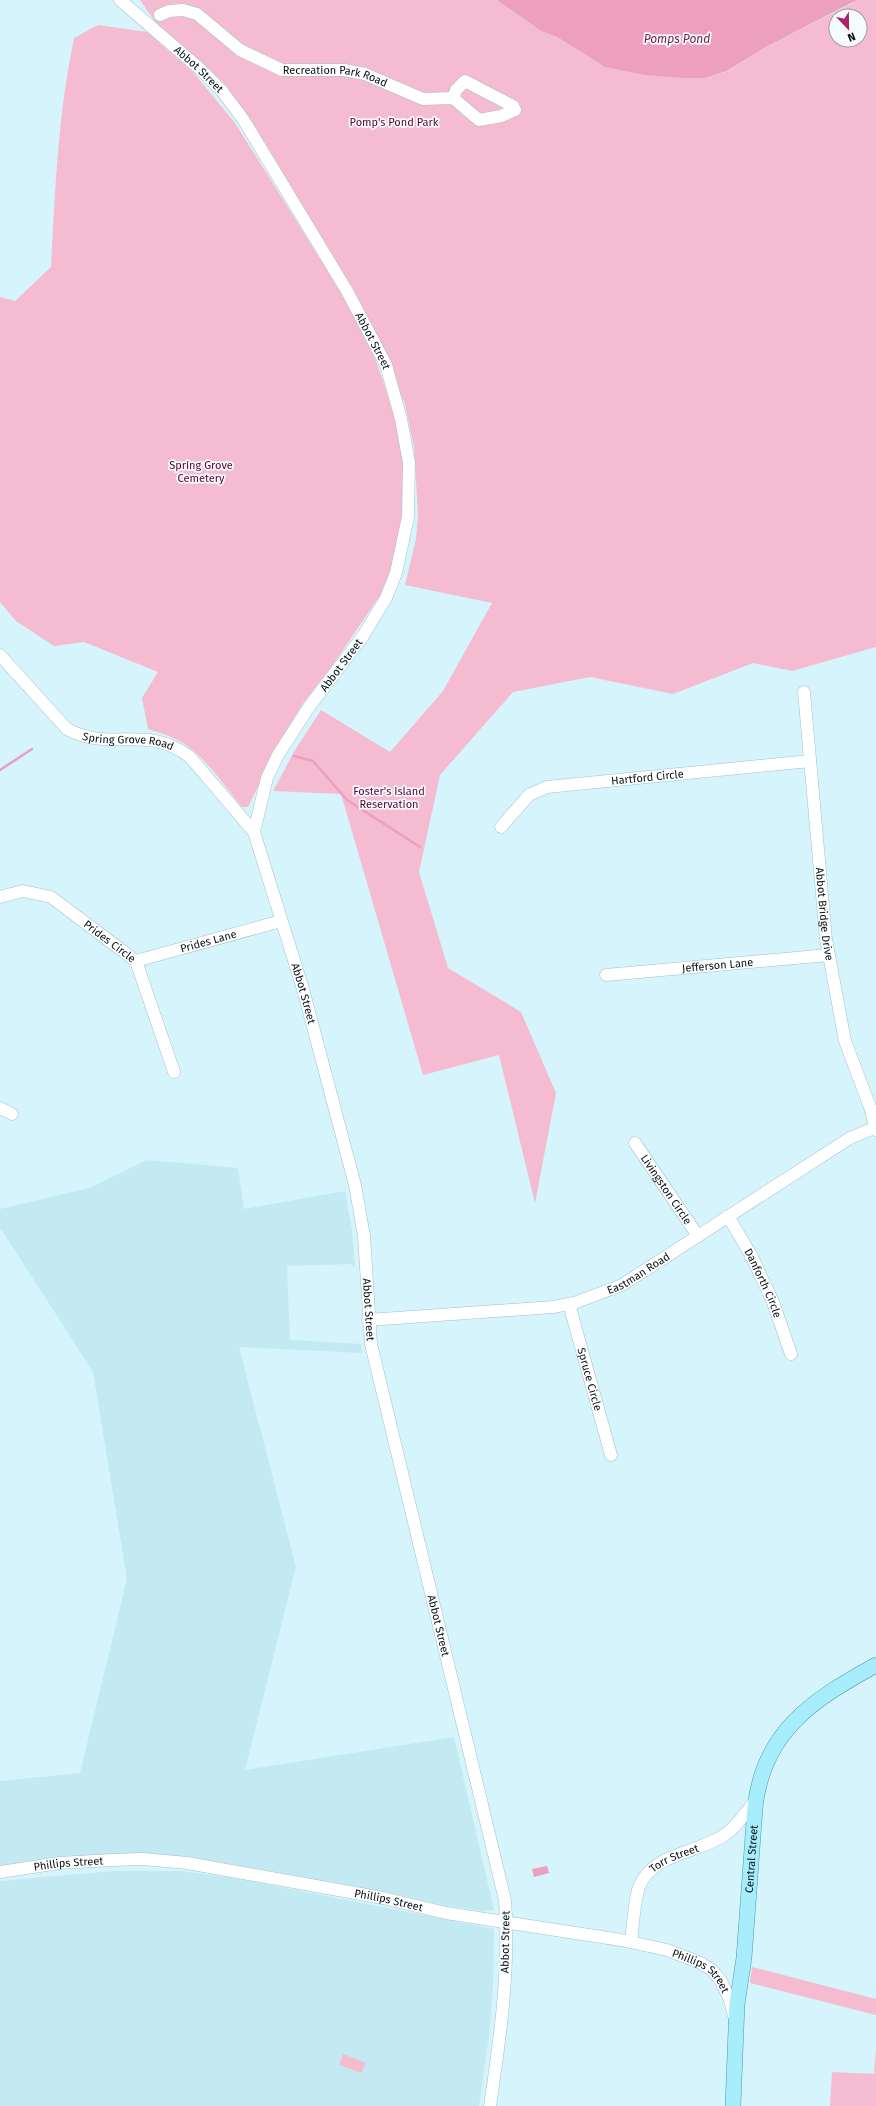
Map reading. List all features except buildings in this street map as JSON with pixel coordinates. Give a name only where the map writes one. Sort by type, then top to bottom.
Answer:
[{"type":"main road","name":"Central Street","points":[[733,2106],[736,2024],[744,1958],[756,1800],[766,1763],[775,1744],[795,1718],[826,1695],[876,1665]]},
{"type":"street","name":"Abbot Street","points":[[120,0],[199,68],[222,90],[243,119],[348,291],[386,365],[401,419],[409,464],[408,517],[396,573],[386,598],[363,636],[309,707],[278,755],[266,778],[254,832],[316,1033],[355,1185],[365,1242],[368,1320],[371,1344],[505,1900],[506,1921],[503,1993],[490,2106]]},
{"type":"street","name":"Recreation Park Road","points":[[160,15],[169,11],[183,10],[197,14],[240,50],[282,70],[344,70],[365,74],[423,99],[453,98]]},
{"type":"street","points":[[465,81],[514,106],[515,110],[501,116],[479,120],[453,98],[456,90],[465,81]]},
{"type":"street","name":"Spring Grove Road","points":[[0,655],[67,729],[79,736],[102,739],[152,739],[172,744],[181,750],[190,757],[254,832]]},
{"type":"street","name":"Abbot Bridge Drive","points":[[804,692],[829,955],[845,1041],[870,1107],[875,1129]]},
{"type":"street","name":"Hartford Circle","points":[[501,827],[529,795],[547,787],[810,762]]},
{"type":"street","name":"Prides Circle","points":[[0,897],[23,891],[50,896],[136,961],[174,1072]]},
{"type":"street","name":"Prides Lane","points":[[136,961],[281,921]]},
{"type":"street","name":"Jefferson Lane","points":[[606,975],[829,955]]},
{"type":"street","points":[[0,1108],[12,1114]]},
{"type":"street","name":"Eastman Road","points":[[368,1320],[553,1307],[569,1304],[622,1285],[850,1138],[875,1129]]},
{"type":"street","name":"Livingston Circle","points":[[635,1143],[698,1236]]},
{"type":"street","name":"Danforth Circle","points":[[728,1216],[752,1257],[773,1302],[790,1354]]},
{"type":"street","name":"Spruce Circle","points":[[569,1304],[610,1454]]},
{"type":"street","name":"Torr Street","points":[[631,1942],[639,1888],[648,1872],[676,1856],[706,1845],[726,1834],[756,1800]]},
{"type":"street","name":"Phillips Street","points":[[0,1872],[59,1862],[144,1859],[187,1863],[383,1898],[446,1912],[631,1942],[667,1950],[701,1963],[712,1970],[726,1990],[736,2024]]},
{"type":"shaded area","points":[[147,1160],[238,1168],[244,1209],[345,1191],[352,1230],[355,1268],[351,1264],[287,1266],[290,1340],[361,1344],[362,1353],[239,1347],[296,1567],[245,1770],[454,1737],[494,1910],[483,1911],[447,1906],[375,1890],[191,1857],[161,1855],[0,1868],[0,1781],[80,1773],[127,1579],[93,1372],[3,1232],[0,1230],[0,1209],[89,1188]]},
{"type":"shaded area","points":[[113,1871],[182,1871],[240,1879],[494,1929],[493,1988],[489,2035],[479,2106],[0,2106],[0,1881]]},
{"type":"green space","points":[[140,0],[497,0],[541,31],[557,37],[605,67],[682,78],[705,78],[728,71],[764,48],[828,16],[828,48],[868,48],[868,8],[843,8],[853,3],[851,0],[876,0],[876,647],[792,671],[753,663],[673,694],[590,677],[513,692],[440,775],[419,872],[448,968],[521,1012],[556,1093],[535,1203],[499,1055],[423,1075],[341,794],[273,791],[295,750],[321,710],[390,752],[443,691],[492,603],[405,585],[416,539],[418,515],[414,447],[405,404],[353,289],[262,143],[159,27]]},
{"type":"green space","name":"Spring Grove Cemetery","points":[[98,25],[147,32],[193,72],[235,123],[357,318],[377,364],[396,420],[403,464],[402,516],[391,569],[381,594],[332,666],[303,703],[283,736],[248,807],[242,807],[207,764],[191,749],[175,738],[148,729],[142,698],[158,672],[84,642],[54,646],[16,621],[0,602],[0,297],[15,301],[51,267],[61,124],[64,95],[74,38]]},
{"type":"green space","points":[[752,1967],[876,1999],[876,2015],[750,1983]]},
{"type":"green space","points":[[876,2049],[876,2106],[830,2106],[832,2072],[874,2074]]},
{"type":"green space","points":[[343,2054],[366,2063],[361,2073],[339,2065]]},
{"type":"water","name":"Pomps Pond","points":[[497,0],[857,0],[842,8],[828,8],[828,15],[764,48],[727,71],[705,78],[645,75],[605,67],[557,37],[541,31]]},
{"type":"water","points":[[547,1866],[549,1873],[534,1877],[532,1869]]},
{"type":"waterway","points":[[0,770],[32,749]]},
{"type":"waterway","points":[[294,756],[313,761],[347,800],[420,847]]},
{"type":"park label","name":"Pomp's Pond Park","points":[[394,122]]},
{"type":"park label","name":"Foster's Island Reservation","points":[[389,797]]}]
